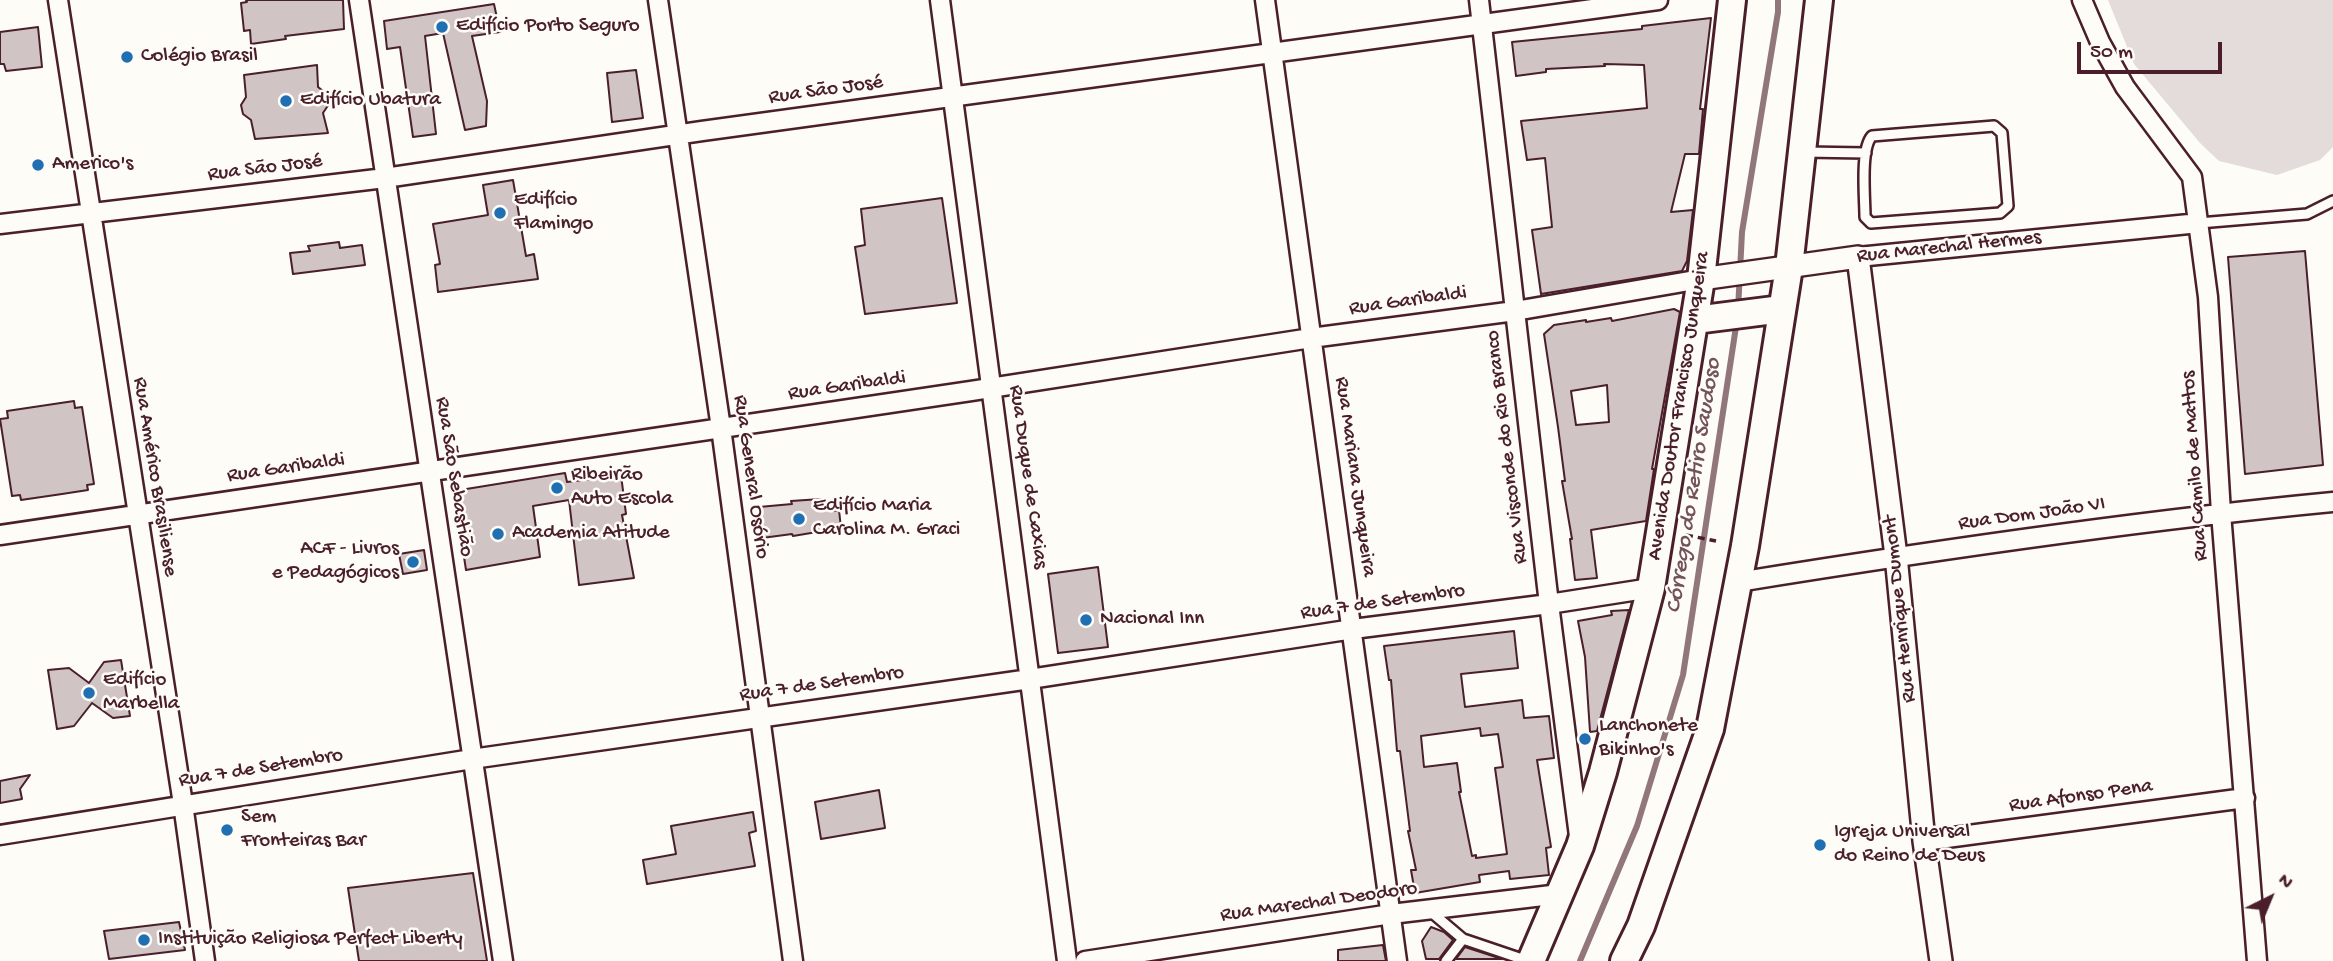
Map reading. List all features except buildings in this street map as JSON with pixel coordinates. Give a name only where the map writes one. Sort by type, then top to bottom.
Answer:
[{"type":"main road","name":"Avenida Doutor Francisco Junqueira","points":[[1531,961],[1580,846],[1603,772],[1651,588],[1695,320],[1712,278],[1732,0]]},
{"type":"main road","points":[[1624,961],[1641,926],[1710,729],[1738,582],[1778,268],[1802,152],[1819,0]]},
{"type":"main road","points":[[1695,320],[1773,310]]},
{"type":"street","name":"Rua Américo Brasiliense","points":[[58,0],[205,961]]},
{"type":"street","name":"Rua São Sebastião","points":[[359,0],[503,961]]},
{"type":"street","name":"Rua General Osório","points":[[658,0],[721,428],[793,961]]},
{"type":"street","name":"Rua Duque de Caxias","points":[[940,0],[1067,961]]},
{"type":"street","name":"Rua Mariana Junqueira","points":[[1265,0],[1397,961]]},
{"type":"street","name":"Rua Visconde do Rio Branco","points":[[1479,0],[1580,846]]},
{"type":"street","name":"Rua São José","points":[[0,223],[385,178],[953,96],[1658,0]]},
{"type":"street","name":"Rua Camilo de Mattos","points":[[2082,0],[2100,42],[2126,87],[2192,177],[2208,297],[2221,513],[2257,961]]},
{"type":"street","name":"Rua Marechal Hermes","points":[[1712,278],[1858,257],[2199,223]]},
{"type":"street","name":"Rua Henrique Dumont","points":[[1858,257],[1896,556],[1924,841],[1941,961]]},
{"type":"street","name":"Rua Garibaldi","points":[[0,535],[1311,338],[1515,311],[1712,278]]},
{"type":"street","name":"Rua Dom João VI","points":[[1738,582],[1896,556],[2221,513],[2333,502]]},
{"type":"street","name":"Rua 7 de Setembro","points":[[0,835],[472,759],[1030,679],[1353,629],[1651,588]]},
{"type":"street","name":"Rua Afonso Pena","points":[[1924,841],[2245,798]]},
{"type":"street","name":"Rua Marechal Deodoro","points":[[1085,961],[1391,914],[1560,894]]},
{"type":"street","points":[[2251,961],[2257,961]]},
{"type":"lane","points":[[1994,126],[2002,133],[2008,206],[2000,212],[1871,223],[1865,216],[1866,153],[1868,141],[1877,134],[1994,126]]},
{"type":"lane","points":[[1802,152],[1866,153]]},
{"type":"lane","points":[[2199,223],[2307,214],[2333,201]]},
{"type":"lane","points":[[1429,910],[1463,939],[1531,961]]},
{"type":"lane","points":[[1446,961],[1463,939]]},
{"type":"path","points":[[1686,536],[1716,541]]},
{"type":"shaded area","points":[[2108,0],[2333,0],[2333,147],[2320,160],[2277,175],[2219,161],[2200,143],[2134,64]]},
{"type":"waterway","name":"Córrego do Retiro Saudoso","points":[[1738,310],[1742,232],[1778,0]]},
{"type":"waterway","name":"Córrego do Retiro Saudoso","points":[[1580,961],[1637,826],[1683,675],[1737,320]]},
{"type":"place","name":"Edifício Porto Seguro","points":[[442,27]]},
{"type":"place","name":"Colégio Brasil","points":[[127,57]]},
{"type":"place","name":"Edifício Ubatura","points":[[286,101]]},
{"type":"place","name":"Americo's","points":[[38,165]]},
{"type":"place","name":"Edifício Flamingo","points":[[500,213]]},
{"type":"place","name":"Ribeirão Auto Escola","points":[[557,488]]},
{"type":"place","name":"Edifício Maria Carolina M. Graci","points":[[799,519]]},
{"type":"place","name":"Academia Atitude","points":[[498,534]]},
{"type":"place","name":"ACF - Livros e Pedagógicos","points":[[413,562]]},
{"type":"place","name":"Nacional Inn","points":[[1086,620]]},
{"type":"place","name":"Edifício Marbella","points":[[89,693]]},
{"type":"place","name":"Lanchonete Bikinho's","points":[[1585,739]]},
{"type":"place","name":"Sem Fronteiras Bar","points":[[227,830]]},
{"type":"place","name":"Igreja Universal do Reino de Deus","points":[[1820,845]]},
{"type":"place","name":"Instituição Religiosa Perfect Liberty","points":[[144,940]]}]
